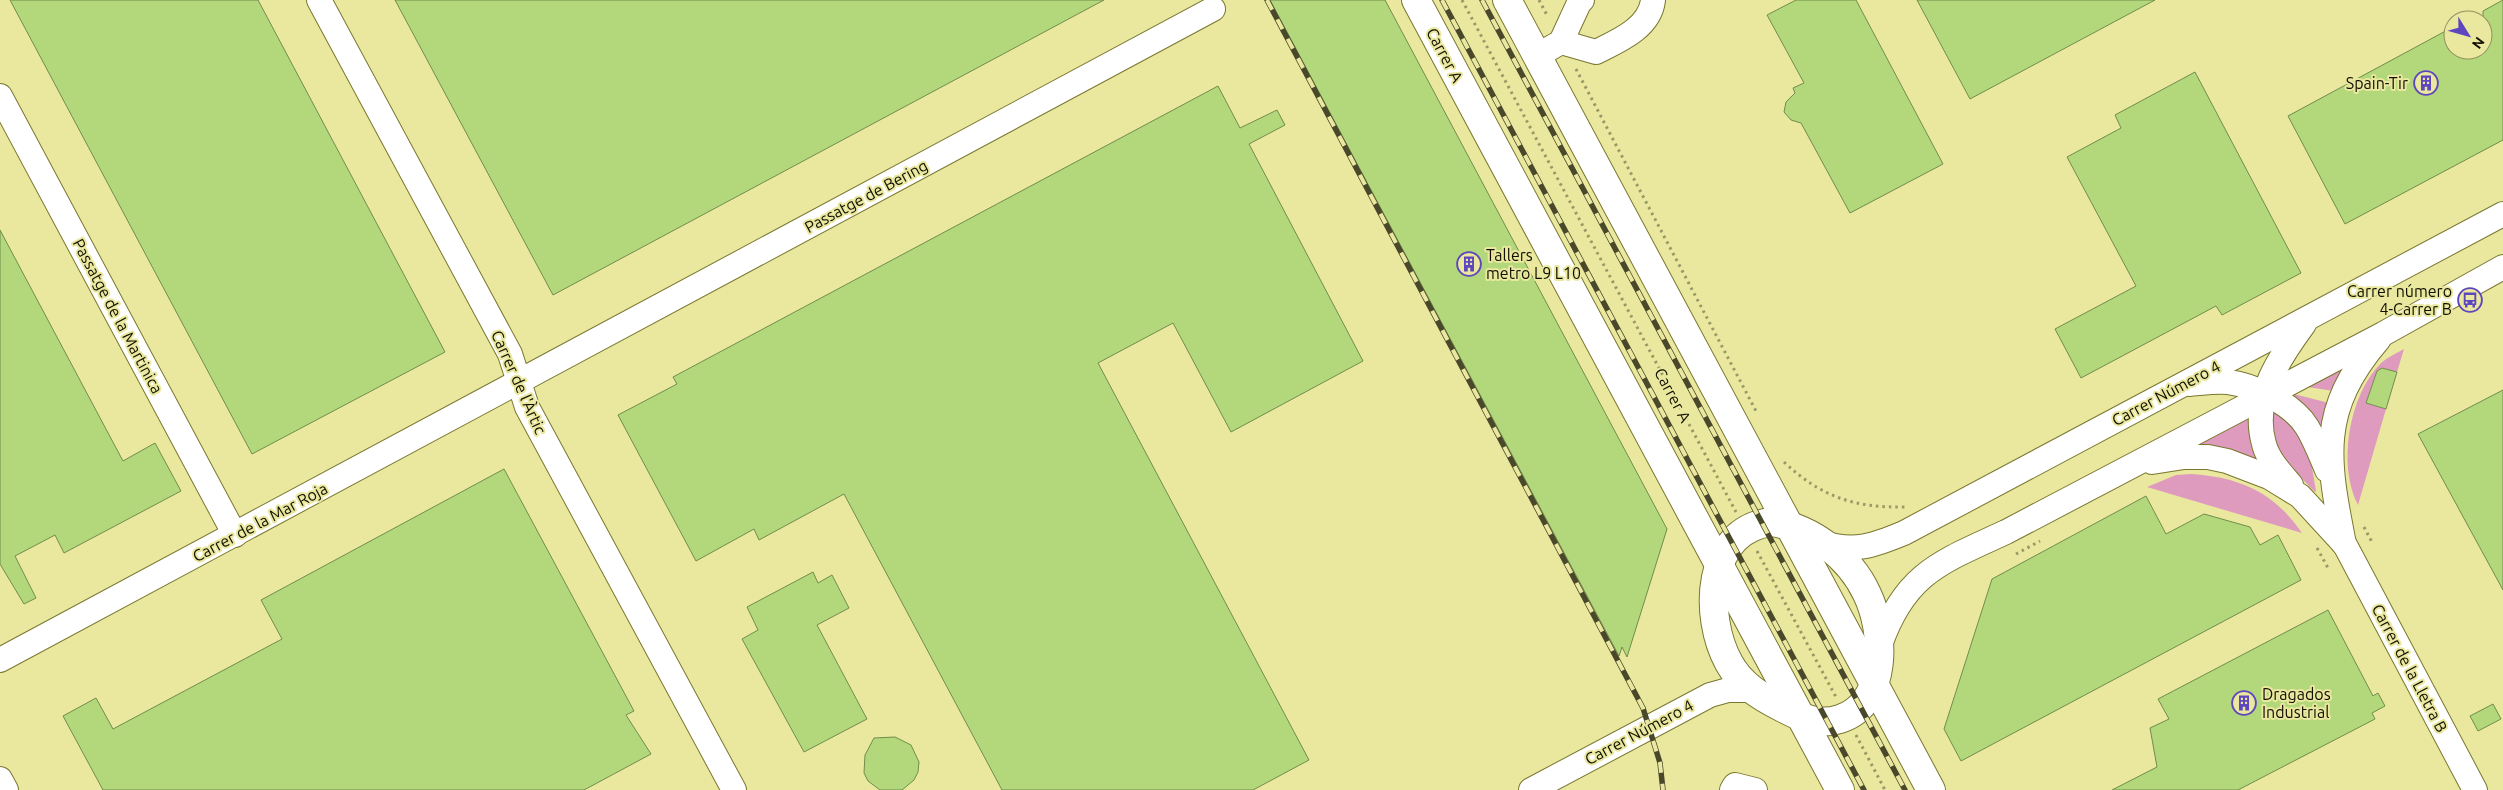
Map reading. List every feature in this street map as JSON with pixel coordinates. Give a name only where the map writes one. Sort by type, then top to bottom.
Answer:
[{"type":"main road","name":"Carrer A","points":[[1416,0],[1718,567],[1840,790]]},
{"type":"main road","points":[[1507,0],[1834,606],[1874,687],[1931,790]]},
{"type":"main road","points":[[1771,522],[1789,524],[1824,543],[1843,559],[1865,589],[1880,645],[1874,687],[1855,712],[1820,722],[1801,718],[1750,690],[1728,663],[1722,644],[1714,600],[1718,567],[1726,548],[1745,529],[1756,524],[1771,522]]},
{"type":"street","name":"Carrer de l'Àrtic","points":[[319,0],[510,354],[527,407],[734,790]]},
{"type":"street","points":[[1537,56],[1561,42],[1582,0]]},
{"type":"street","points":[[1561,42],[1596,52],[1630,35],[1652,10],[1653,0]]},
{"type":"street","name":"Passatge de Bering","points":[[519,383],[1213,8]]},
{"type":"street","name":"Passatge de la Martinica","points":[[0,96],[235,535]]},
{"type":"street","name":"Carrer Número 4","points":[[1824,543],[1847,549],[1865,547],[1904,533],[2503,214]]},
{"type":"street","points":[[1880,645],[1889,619],[1899,602],[1928,572],[1954,556],[2006,532],[2136,465],[2264,395],[2383,334],[2503,267]]},
{"type":"street","points":[[2309,318],[2272,370],[2264,395],[2261,431],[2264,445],[2274,464],[2344,546]]},
{"type":"street","points":[[2344,546],[2332,480],[2331,433],[2334,415],[2352,376],[2364,356],[2383,334]]},
{"type":"street","points":[[2184,384],[2227,382],[2245,386],[2297,415],[2307,426],[2332,480]]},
{"type":"street","name":"Carrer de la Mar Roja","points":[[0,660],[519,383]]},
{"type":"street","points":[[2136,465],[2184,457],[2208,457],[2249,468],[2300,496]]},
{"type":"street","name":"Carrer de la Lletra B","points":[[2344,546],[2475,790]]},
{"type":"street","name":"Carrer Número 4","points":[[1531,790],[1710,695],[1728,690],[1750,690]]},
{"type":"street","points":[[0,780],[6,790]]},
{"type":"street","points":[[1732,790],[1735,785],[1755,790]]},
{"type":"path","name":"Carrer A","points":[[1462,0],[1885,790]]},
{"type":"path","points":[[1539,0],[1761,419]]},
{"type":"path","points":[[1779,454],[1784,463],[1824,494],[1876,508],[1912,505]]},
{"type":"path","points":[[2360,520],[2373,544]]},
{"type":"path","points":[[2016,554],[2041,540]]},
{"type":"shaded area","points":[[2404,349],[2397,372],[2382,368],[2377,371],[2366,403],[2386,409],[2358,505],[2348,470],[2350,431],[2354,411],[2370,377],[2381,363]]},
{"type":"shaded area","points":[[2347,366],[2334,391],[2307,387]]},
{"type":"shaded area","points":[[2294,394],[2329,403],[2322,435],[2292,396]]},
{"type":"shaded area","points":[[2273,411],[2296,427],[2310,456],[2315,492],[2289,465],[2278,447],[2273,425]]},
{"type":"shaded area","points":[[2250,418],[2266,466],[2193,448]]},
{"type":"shaded area","points":[[2191,474],[2225,479],[2254,489],[2280,507],[2302,533],[2147,487],[2176,475]]},
{"type":"building","points":[[10,0],[258,0],[445,352],[252,454]]},
{"type":"building","points":[[395,0],[1104,0],[553,295]]},
{"type":"building","name":"Tallers metro L9 L10","points":[[1270,0],[1385,0],[1667,529],[1627,657],[1622,647],[1619,656]]},
{"type":"building","points":[[1796,0],[1856,0],[1943,164],[1850,213],[1801,123],[1791,120],[1784,112],[1786,102],[1795,93],[1793,88],[1804,83],[1767,15]]},
{"type":"building","points":[[1917,0],[2155,0],[1970,99]]},
{"type":"building","name":"Spain-Tir","points":[[2503,0],[2503,140],[2345,224],[2288,116],[2443,32],[2443,60],[2493,60],[2493,10],[2485,10]]},
{"type":"building","points":[[2195,72],[2301,273],[2222,315],[2216,306],[2081,378],[2055,329],[2136,286],[2067,157],[2121,128],[2115,115]]},
{"type":"building","points":[[1218,86],[1240,128],[1277,110],[1285,125],[1249,144],[1363,361],[1231,432],[1173,323],[1098,363],[1309,760],[1253,790],[1002,790],[844,494],[759,540],[754,529],[696,561],[618,415],[677,384],[673,377]]},
{"type":"building","points":[[0,230],[123,461],[155,443],[181,491],[64,553],[55,535],[15,556],[36,598],[24,604],[0,564]]},
{"type":"building","points":[[2382,368],[2397,372],[2386,409],[2366,403],[2377,371]]},
{"type":"building","points":[[2503,390],[2503,590],[2418,434]]},
{"type":"building","points":[[504,469],[634,711],[626,715],[651,754],[584,790],[103,790],[63,716],[96,698],[113,729],[282,639],[261,600]]},
{"type":"building","points":[[2146,496],[2166,534],[2204,514],[2250,527],[2260,545],[2278,535],[2301,580],[1961,761],[1944,729],[1992,579]]},
{"type":"building","points":[[813,572],[818,583],[832,575],[849,608],[817,625],[867,719],[804,752],[742,639],[758,630],[747,607]]},
{"type":"building","name":"Dragados Industrial","points":[[2328,610],[2373,696],[2378,693],[2385,706],[2372,713],[2375,719],[2238,790],[2112,790],[2157,767],[2150,728],[2169,719],[2158,699]]},
{"type":"building","points":[[2493,704],[2501,719],[2478,731],[2470,716]]},
{"type":"building","points":[[895,737],[911,745],[919,762],[918,772],[914,780],[902,790],[880,790],[868,781],[864,773],[865,755],[874,738]]},
{"type":"railway","points":[[1267,0],[1643,708],[1660,763],[1663,790]]},
{"type":"railway","points":[[1442,0],[1864,790]]},
{"type":"railway","points":[[1482,0],[1905,790]]},
{"type":"place","name":"Spain-Tir","points":[[2426,83]]},
{"type":"place","name":"Tallers metro L9 L10","points":[[1469,264]]},
{"type":"place","name":"Carrer número 4-Carrer B","points":[[2470,300]]},
{"type":"place","name":"Dragados Industrial","points":[[2244,703]]}]
